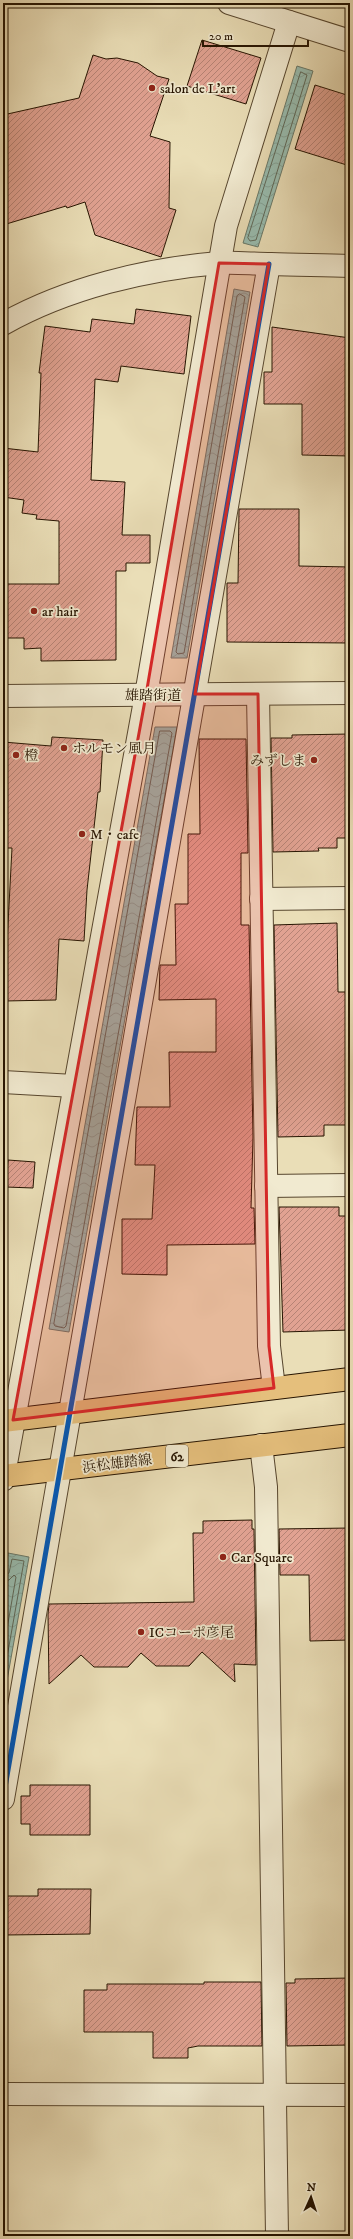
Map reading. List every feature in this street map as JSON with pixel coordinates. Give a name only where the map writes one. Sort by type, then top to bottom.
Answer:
[{"type":"main road","points":[[8,1420],[350,1379]]},
{"type":"main road","name":"浜松雄踏線","points":[[3,1478],[350,1435]]},
{"type":"street","points":[[230,3],[350,41]]},
{"type":"street","points":[[3,1478],[8,1420],[74,1086],[146,695],[226,226],[289,22]]},
{"type":"street","points":[[3,324],[50,303],[92,288],[136,276],[219,263],[350,266]]},
{"type":"street","points":[[3,1799],[269,264]]},
{"type":"street","name":"雄踏街道","points":[[3,696],[350,693]]},
{"type":"street","points":[[258,694],[269,1346],[274,1388]]},
{"type":"street","points":[[261,899],[350,898]]},
{"type":"street","points":[[3,1082],[74,1086]]},
{"type":"street","points":[[266,1186],[350,1185]]},
{"type":"street","points":[[261,1445],[266,1487],[277,2236]]},
{"type":"street","points":[[3,2094],[275,2096],[350,2095]]},
{"type":"highlighted area","points":[[219,263],[269,264],[195,694],[258,694],[269,1346],[274,1388],[13,1420],[146,695]]},
{"type":"water","points":[[297,66],[313,71],[258,247],[243,243]]},
{"type":"water","points":[[234,289],[250,292],[187,658],[171,658]]},
{"type":"water","points":[[155,727],[177,727],[69,1332],[49,1329]]},
{"type":"water","points":[[8,1553],[29,1557],[3,1703],[3,1583]]},
{"type":"building","points":[[202,40],[261,58],[246,104],[187,86]]},
{"type":"building","points":[[93,55],[106,59],[117,58],[138,63],[157,76],[169,79],[150,136],[170,142],[169,208],[176,210],[161,257],[95,235],[85,202],[67,208],[66,206],[3,225],[3,115],[79,98]]},
{"type":"building","points":[[315,85],[350,96],[350,166],[295,149]]},
{"type":"building","points":[[136,309],[191,316],[184,374],[121,366],[118,382],[95,379],[91,480],[125,482],[122,535],[150,535],[150,563],[126,563],[126,571],[116,571],[116,660],[41,661],[41,648],[24,649],[24,638],[4,638],[4,584],[59,584],[59,521],[36,519],[37,515],[22,513],[24,500],[3,497],[3,448],[38,452],[41,373],[39,373],[45,326],[90,332],[92,319],[134,324]]},
{"type":"building","points":[[272,327],[350,338],[350,456],[302,455],[302,404],[264,404],[264,372],[272,372]]},
{"type":"building","points":[[239,509],[299,509],[299,566],[350,567],[350,643],[227,642],[227,583],[238,583]]},
{"type":"building","points":[[350,734],[350,838],[337,838],[337,848],[318,848],[319,851],[273,852],[271,738],[292,738],[292,735]]},
{"type":"building","points":[[52,737],[103,740],[100,792],[98,792],[87,890],[84,941],[59,939],[56,1000],[4,1001],[12,848],[3,848],[3,742],[51,746]]},
{"type":"building","points":[[199,739],[246,739],[248,853],[241,853],[241,925],[249,925],[253,1137],[251,1208],[254,1208],[255,1244],[167,1245],[167,1275],[122,1274],[122,1219],[152,1219],[155,1165],[135,1165],[137,1107],[170,1107],[169,1052],[216,1052],[216,999],[159,1000],[160,965],[176,965],[175,904],[188,904],[188,834],[200,834]]},
{"type":"building","points":[[337,923],[338,992],[350,992],[350,1125],[324,1125],[324,1136],[278,1137],[274,925]]},
{"type":"building","points":[[8,1160],[35,1162],[33,1188],[6,1187]]},
{"type":"building","points":[[279,1207],[339,1207],[339,1216],[350,1216],[350,1330],[283,1332]]},
{"type":"building","name":"ICコーポ彦尾","points":[[252,1520],[252,1529],[254,1529],[256,1665],[234,1664],[235,1682],[202,1652],[189,1666],[156,1666],[141,1653],[128,1667],[94,1667],[81,1655],[49,1684],[49,1604],[194,1602],[193,1533],[203,1533],[203,1521]]},
{"type":"building","points":[[350,1528],[350,1640],[310,1641],[309,1575],[280,1575],[279,1529]]},
{"type":"building","points":[[30,1785],[90,1785],[90,1835],[30,1835],[30,1824],[21,1824],[21,1796],[30,1796]]},
{"type":"building","points":[[38,1889],[91,1889],[90,1934],[5,1935],[5,1896],[38,1896]]},
{"type":"building","points":[[350,1978],[350,2045],[287,2046],[286,1983],[295,1983],[295,1979]]},
{"type":"building","points":[[204,1982],[261,1982],[262,2046],[198,2046],[188,2048],[188,2058],[153,2058],[153,2032],[84,2032],[84,1990],[107,1990],[107,1984],[204,1984]]},
{"type":"cycle path","points":[[3,1799],[269,264]]},
{"type":"place","name":"salon de L'art","points":[[152,88]]},
{"type":"place","name":"ar hair","points":[[34,611]]},
{"type":"place","name":"ホルモン風月","points":[[64,748]]},
{"type":"place","name":"橙","points":[[16,755]]},
{"type":"place","name":"みずしま","points":[[314,760]]},
{"type":"place","name":"M・cafe","points":[[82,834]]},
{"type":"place","name":"Car Square","points":[[223,1557]]},
{"type":"place","name":"ICコーポ彦尾","points":[[141,1632]]}]
